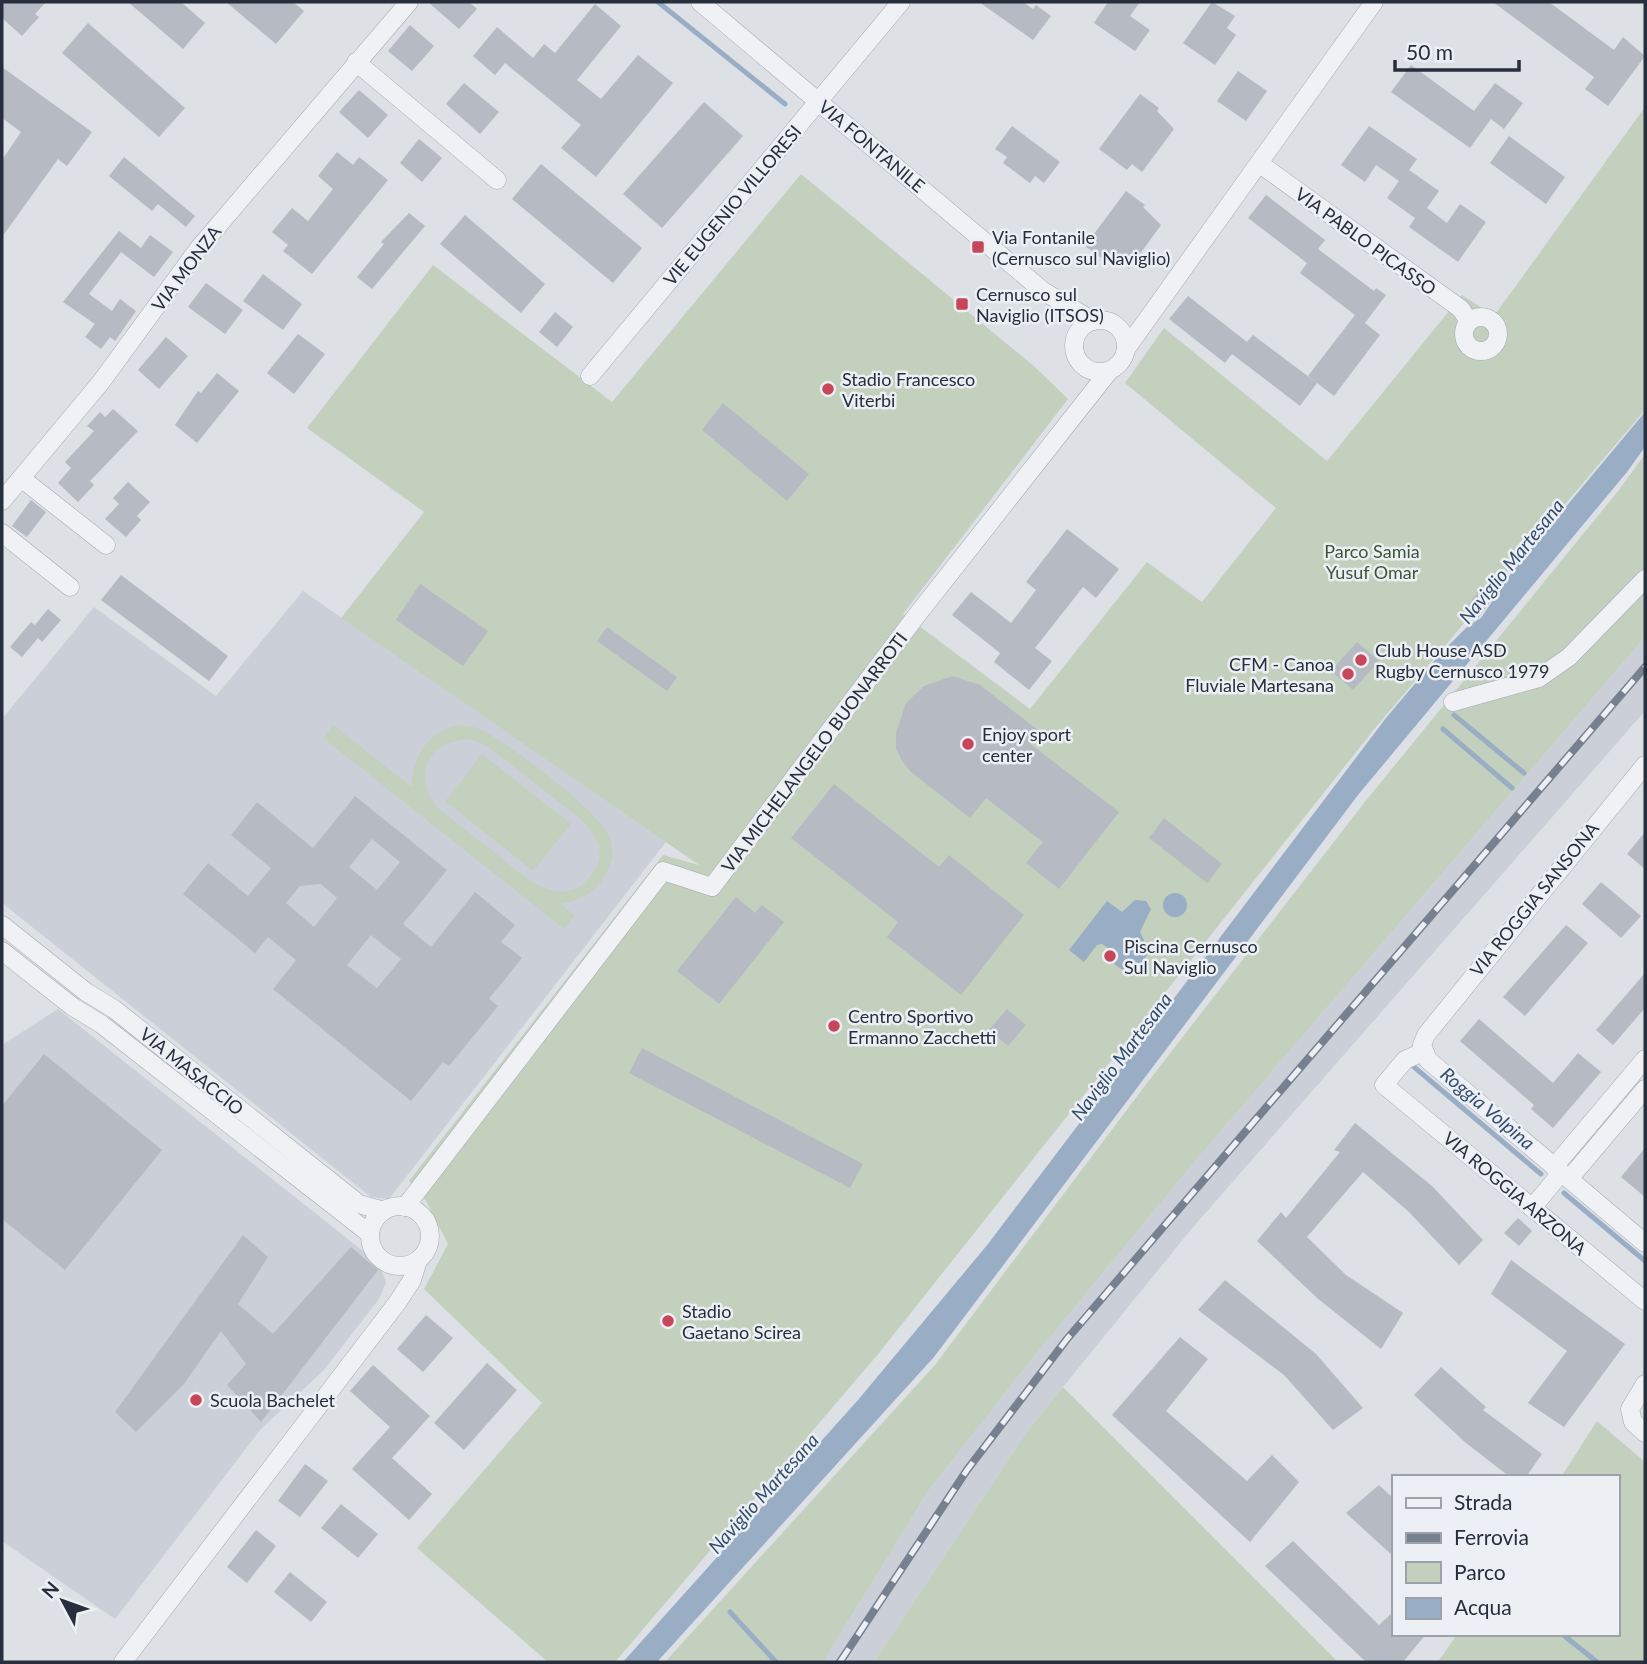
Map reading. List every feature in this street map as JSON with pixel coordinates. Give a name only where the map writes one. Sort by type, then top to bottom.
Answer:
[{"type":"street","name":"VIA MONZA","points":[[2,501],[101,382],[198,248],[409,2]]},
{"type":"street","name":"VIA FONTANILE","points":[[700,2],[1043,291],[1093,321]]},
{"type":"street","name":"VIE EUGENIO VILLORESI","points":[[590,376],[901,2]]},
{"type":"street","points":[[1126,349],[1120,329],[1104,320],[1093,321],[1083,327],[1076,336],[1076,354],[1084,366],[1095,371],[1111,370],[1122,360],[1126,349],[1374,2]]},
{"type":"street","points":[[356,62],[497,180]]},
{"type":"street","name":"VIA PABLO PICASSO","points":[[1260,164],[1461,309],[1469,322]]},
{"type":"street","name":"VIA FONTANILE","points":[[1043,291],[1076,336]]},
{"type":"street","points":[[1120,329],[1157,309]]},
{"type":"street","name":"VIA MICHELANGELO BUONARROTI","points":[[1079,408],[1084,366]]},
{"type":"street","name":"VIA MICHELANGELO BUONARROTI","points":[[405,1207],[663,871],[712,887],[917,615],[1111,370]]},
{"type":"street","points":[[22,478],[106,545]]},
{"type":"street","points":[[2,533],[70,587]]},
{"type":"street","points":[[1453,702],[1539,678],[1569,657],[1645,579]]},
{"type":"street","name":"VIA ROGGIA SANSONA","points":[[1384,1085],[1424,1043],[1645,765]]},
{"type":"street","name":"VIA MASACCIO","points":[[2,925],[86,992],[114,1009],[359,1204],[384,1211]]},
{"type":"street","name":"VIA MASACCIO","points":[[2,951],[73,1007],[101,1024],[370,1234],[375,1253],[395,1266]]},
{"type":"street","points":[[1424,1043],[1428,1060],[1645,1243]]},
{"type":"street","points":[[1532,1208],[1645,1059]]},
{"type":"street","name":"VIA ROGGIA ARZONA","points":[[1384,1085],[1645,1301]]},
{"type":"street","points":[[1561,1173],[1645,1089]]},
{"type":"street","points":[[123,1662],[412,1280],[418,1260],[427,1249],[429,1230],[419,1214],[405,1207],[384,1211],[374,1222],[370,1234]]},
{"type":"street","points":[[397,1303],[399,1281],[395,1266],[418,1260]]},
{"type":"street","points":[[1645,1384],[1633,1400],[1630,1416],[1645,1433]]},
{"type":"shaded area","points":[[303,591],[666,842],[389,1199],[371,1197],[2,903],[2,719],[94,607],[216,696]]},
{"type":"shaded area","points":[[1645,637],[1645,711],[1194,1226],[1063,1387],[1026,1433],[874,1662],[823,1662],[929,1490],[1027,1365],[1196,1160]]},
{"type":"shaded area","points":[[58,1009],[378,1263],[386,1282],[379,1299],[324,1370],[261,1429],[115,1619],[2,1541],[2,1045]]},
{"type":"green space","name":"Parco Samia Yusuf Omar","points":[[1645,107],[1645,410],[1376,727],[879,1353],[615,1662],[548,1662],[417,1548],[542,1403],[424,1289],[448,1244],[426,1201],[409,1181],[663,855],[699,865],[341,618],[424,512],[307,428],[433,265],[612,402],[801,174],[1035,367],[1068,399],[903,614],[1030,709],[1147,562],[1202,602],[1276,508],[1125,383],[1164,328],[1327,461],[1462,295],[1494,316]]},
{"type":"green space","points":[[1645,454],[1645,637],[1196,1160],[1027,1365],[929,1490],[823,1662],[665,1662],[935,1365],[1147,1083],[1364,803],[1619,490]]},
{"type":"green space","points":[[333,725],[412,787],[416,763],[421,752],[437,733],[460,725],[474,727],[504,743],[545,773],[599,821],[612,843],[607,872],[591,892],[561,904],[575,916],[564,929],[323,738]],"holes":[[[469,739],[486,745],[584,822],[593,834],[600,851],[598,864],[582,884],[570,891],[543,887],[517,871],[438,808],[430,796],[425,772],[434,753],[455,741]]]},
{"type":"green space","points":[[482,754],[571,824],[533,871],[445,801]]},
{"type":"green space","points":[[1063,1387],[1338,1662],[874,1662],[1026,1433]]},
{"type":"green space","points":[[1597,1421],[1645,1462],[1645,1662],[1438,1662],[1456,1636],[1619,1636],[1619,1475],[1562,1475]]},
{"type":"water","points":[[1645,412],[1645,447],[1627,472],[1358,795],[934,1357],[657,1662],[623,1662],[858,1400],[988,1244],[1386,718],[1440,654],[1468,626],[1481,618],[1514,569]]},
{"type":"water","points":[[1175,893],[1184,896],[1187,905],[1184,914],[1175,917],[1166,914],[1163,905],[1166,896]]},
{"type":"water","points":[[1135,900],[1146,901],[1151,909],[1140,932],[1149,951],[1141,967],[1135,970],[1119,968],[1112,960],[1108,948],[1102,944],[1097,945],[1084,962],[1069,950],[1107,901],[1122,912]]},
{"type":"building","points":[[2,2],[46,2],[35,14],[39,17],[22,36],[2,18]]},
{"type":"building","points":[[128,2],[181,2],[205,23],[183,49]]},
{"type":"building","points":[[226,2],[293,2],[304,11],[276,44]]},
{"type":"building","points":[[428,2],[469,2],[477,9],[459,29]]},
{"type":"building","points":[[979,2],[1023,2],[1033,9],[1036,5],[1051,16],[1033,40]]},
{"type":"building","points":[[1108,2],[1140,2],[1130,16],[1150,30],[1135,51],[1094,23]]},
{"type":"building","points":[[1212,2],[1235,16],[1227,28],[1236,35],[1215,65],[1183,43]]},
{"type":"building","points":[[1493,2],[1549,2],[1614,50],[1623,37],[1645,56],[1608,106],[1585,89],[1594,77]]},
{"type":"building","points":[[595,4],[621,26],[577,80],[601,99],[638,55],[673,83],[596,177],[561,148],[581,125],[505,63],[495,75],[473,56],[497,27],[533,58],[544,44],[555,53]]},
{"type":"building","points":[[88,23],[185,108],[159,137],[62,53]]},
{"type":"building","points":[[410,25],[434,46],[412,71],[388,51]]},
{"type":"building","points":[[1411,65],[1474,111],[1495,83],[1523,103],[1504,129],[1491,119],[1470,148],[1391,92]]},
{"type":"building","points":[[2,67],[92,132],[67,166],[58,159],[2,237],[2,160],[21,132],[2,118]]},
{"type":"building","points":[[1238,71],[1267,91],[1246,121],[1217,101]]},
{"type":"building","points":[[464,83],[499,112],[480,134],[446,104]]},
{"type":"building","points":[[359,90],[388,115],[368,138],[339,112]]},
{"type":"building","points":[[1140,94],[1159,108],[1157,111],[1174,129],[1142,172],[1132,164],[1127,170],[1099,149]]},
{"type":"building","points":[[704,102],[743,136],[662,228],[623,194]]},
{"type":"building","points":[[1012,126],[1060,162],[1044,183],[1035,176],[1030,183],[1003,163],[1007,157],[995,149]]},
{"type":"building","points":[[1369,126],[1417,159],[1409,170],[1439,191],[1427,208],[1447,223],[1460,204],[1486,222],[1458,262],[1409,227],[1415,218],[1387,198],[1399,181],[1376,165],[1365,182],[1341,165]]},
{"type":"building","points":[[1509,136],[1565,177],[1546,204],[1490,163]]},
{"type":"building","points":[[419,139],[442,158],[422,182],[400,163]]},
{"type":"building","points":[[337,152],[353,165],[359,157],[388,180],[312,274],[283,251],[288,245],[272,232],[292,208],[308,221],[333,189],[318,176]]},
{"type":"building","points":[[124,157],[195,216],[186,227],[158,204],[152,211],[109,176]]},
{"type":"building","points":[[541,164],[642,248],[613,283],[512,199]]},
{"type":"building","points":[[1126,191],[1145,205],[1143,207],[1161,225],[1129,269],[1118,261],[1116,265],[1106,257],[1104,260],[1085,246]]},
{"type":"building","points":[[1266,195],[1325,240],[1318,249],[1374,291],[1376,288],[1386,295],[1365,323],[1380,335],[1334,396],[1308,376],[1355,315],[1300,273],[1307,263],[1248,218]]},
{"type":"building","points":[[409,213],[425,226],[372,289],[357,277],[384,244],[381,242]]},
{"type":"building","points":[[465,215],[545,284],[521,313],[440,244]]},
{"type":"building","points":[[119,231],[141,248],[150,235],[173,252],[154,277],[121,252],[89,294],[112,311],[120,299],[136,311],[115,341],[110,337],[101,349],[85,337],[95,324],[63,302]]},
{"type":"building","points":[[263,274],[302,304],[283,330],[243,301]]},
{"type":"building","points":[[206,283],[243,310],[225,334],[188,307]]},
{"type":"building","points":[[1188,296],[1247,342],[1253,335],[1317,383],[1300,406],[1232,354],[1225,363],[1169,319]]},
{"type":"building","points":[[555,312],[573,327],[557,347],[539,332]]},
{"type":"building","points":[[298,334],[325,354],[294,394],[267,373]]},
{"type":"building","points":[[166,337],[188,356],[159,389],[138,370]]},
{"type":"building","points":[[217,373],[239,391],[197,443],[175,425],[198,391],[201,393]]},
{"type":"building","points":[[723,403],[809,474],[787,501],[702,430]]},
{"type":"building","points":[[113,409],[138,431],[90,481],[94,485],[78,502],[58,483],[71,468],[65,462],[94,431],[87,426],[100,412],[105,417]]},
{"type":"building","points":[[128,482],[150,502],[137,516],[141,520],[126,537],[105,519],[119,504],[113,498]]},
{"type":"building","points":[[31,500],[46,512],[27,537],[12,526]]},
{"type":"building","points":[[1067,529],[1119,569],[1096,598],[1083,587],[1035,648],[1052,661],[1029,690],[994,662],[1000,653],[952,615],[971,592],[1011,623],[1036,590],[1026,582]]},
{"type":"building","points":[[121,575],[228,656],[209,681],[101,600]]},
{"type":"building","points":[[420,584],[488,631],[463,666],[396,620]]},
{"type":"building","points":[[1480,590],[1492,600],[1478,618],[1465,608]]},
{"type":"building","points":[[48,609],[61,620],[42,642],[38,638],[22,657],[10,647],[31,622],[35,625]]},
{"type":"building","points":[[607,627],[677,677],[667,691],[597,641]]},
{"type":"building","points":[[1357,642],[1379,661],[1353,690],[1331,671]]},
{"type":"building","points":[[953,676],[980,685],[1039,731],[1029,743],[1119,812],[1059,889],[1026,863],[1043,842],[986,798],[970,818],[911,772],[902,761],[896,748],[896,733],[906,703],[924,686]]},
{"type":"building","points":[[834,784],[939,867],[949,855],[1024,915],[961,995],[887,937],[898,922],[791,838]]},
{"type":"building","points":[[355,796],[447,870],[403,924],[431,947],[475,892],[515,925],[501,942],[522,958],[489,999],[498,1006],[449,1066],[443,1062],[411,1101],[273,989],[296,960],[268,937],[255,953],[183,894],[208,863],[248,896],[271,868],[231,835],[257,802],[313,848]],"holes":[[[372,839],[400,862],[377,890],[349,867]],[[321,884],[337,898],[314,927],[286,903],[300,886]],[[371,935],[401,959],[377,988],[347,965]]]},
{"type":"building","points":[[1164,818],[1222,864],[1207,883],[1149,838]]},
{"type":"building","points":[[1645,832],[1645,869],[1627,854]]},
{"type":"building","points":[[1601,882],[1641,916],[1621,938],[1582,904]]},
{"type":"building","points":[[736,897],[755,913],[762,905],[784,922],[719,1004],[677,971]]},
{"type":"building","points":[[1566,925],[1588,943],[1525,1016],[1503,997]]},
{"type":"building","points":[[1645,973],[1645,1008],[1613,1045],[1596,1030]]},
{"type":"building","points":[[1007,1009],[1026,1025],[1008,1046],[989,1030]]},
{"type":"building","points":[[1479,1019],[1553,1083],[1578,1053],[1601,1072],[1553,1128],[1531,1109],[1534,1105],[1460,1041]]},
{"type":"building","points":[[642,1048],[863,1164],[850,1188],[629,1073]]},
{"type":"building","points":[[44,1054],[162,1150],[65,1270],[2,1219],[2,1106]]},
{"type":"building","points":[[1355,1123],[1432,1186],[1483,1240],[1459,1265],[1409,1212],[1363,1172],[1307,1237],[1346,1275],[1403,1313],[1381,1349],[1317,1298],[1257,1241],[1281,1212],[1286,1218],[1340,1152],[1334,1150]]},
{"type":"building","points":[[1645,1148],[1645,1197],[1621,1177]]},
{"type":"building","points":[[1518,1218],[1532,1231],[1519,1246],[1504,1233]]},
{"type":"building","points":[[243,1235],[268,1257],[238,1304],[273,1334],[351,1247],[378,1270],[261,1422],[227,1385],[246,1364],[221,1331],[184,1384],[136,1432],[115,1412]]},
{"type":"building","points":[[1511,1260],[1625,1344],[1564,1427],[1528,1403],[1567,1351],[1491,1294]]},
{"type":"building","points":[[1225,1280],[1316,1354],[1363,1408],[1333,1430],[1284,1375],[1198,1310]]},
{"type":"building","points":[[426,1315],[453,1338],[423,1372],[397,1349]]},
{"type":"building","points":[[1180,1337],[1208,1359],[1166,1411],[1247,1481],[1272,1455],[1299,1482],[1250,1542],[1112,1415]]},
{"type":"building","points":[[487,1363],[517,1390],[464,1450],[434,1423]]},
{"type":"building","points":[[373,1365],[430,1416],[392,1458],[432,1494],[409,1520],[352,1469],[390,1427],[350,1391]]},
{"type":"building","points":[[1441,1367],[1486,1407],[1483,1410],[1542,1454],[1527,1475],[1507,1475],[1466,1443],[1414,1395]]},
{"type":"building","points":[[305,1464],[328,1481],[300,1517],[278,1501]]},
{"type":"building","points":[[1379,1485],[1392,1497],[1392,1555],[1346,1513]]},
{"type":"building","points":[[341,1504],[378,1534],[358,1558],[321,1528]]},
{"type":"building","points":[[256,1530],[276,1546],[247,1583],[227,1567]]},
{"type":"building","points":[[1293,1541],[1379,1625],[1392,1613],[1392,1636],[1424,1636],[1403,1662],[1366,1662],[1265,1566]]},
{"type":"building","points":[[290,1572],[327,1602],[311,1622],[274,1592]]},
{"type":"waterway","points":[[658,2],[785,104]]},
{"type":"waterway","points":[[1454,715],[1524,773]]},
{"type":"waterway","name":"Roggia Volpina","points":[[1443,729],[1512,788]]},
{"type":"waterway","name":"Roggia Volpina","points":[[1414,1067],[1541,1174]]},
{"type":"waterway","name":"Roggia Volpina","points":[[1564,1193],[1645,1261]]},
{"type":"waterway","points":[[730,1612],[776,1662]]},
{"type":"waterway","name":"Roggia Volpina","points":[[1564,1636],[1597,1662]]},
{"type":"railway","points":[[840,1662],[967,1470],[1067,1339],[1645,667]]},
{"type":"place","name":"Via Fontanile (Cernusco sul Naviglio)","points":[[978,247]]},
{"type":"place","name":"Cernusco sul Naviglio (ITSOS)","points":[[962,304]]},
{"type":"place","name":"Stadio Francesco Viterbi","points":[[828,389]]},
{"type":"place","name":"Club House ASD Rugby Cernusco 1979","points":[[1361,660]]},
{"type":"place","name":"CFM - Canoa Fluviale Martesana","points":[[1348,674]]},
{"type":"place","name":"Enjoy sport center","points":[[968,744]]},
{"type":"place","name":"Piscina Cernusco Sul Naviglio","points":[[1110,956]]},
{"type":"place","name":"Centro Sportivo Ermanno Zacchetti","points":[[834,1026]]},
{"type":"place","name":"Stadio Gaetano Scirea","points":[[668,1321]]},
{"type":"place","name":"Scuola Bachelet","points":[[196,1400]]},
{"type":"water label","name":"Naviglio Martesana","points":[[1511,561]]},
{"type":"water label","name":"Naviglio Martesana","points":[[1121,1056]]},
{"type":"water label","name":"Naviglio Martesana","points":[[763,1493]]}]
